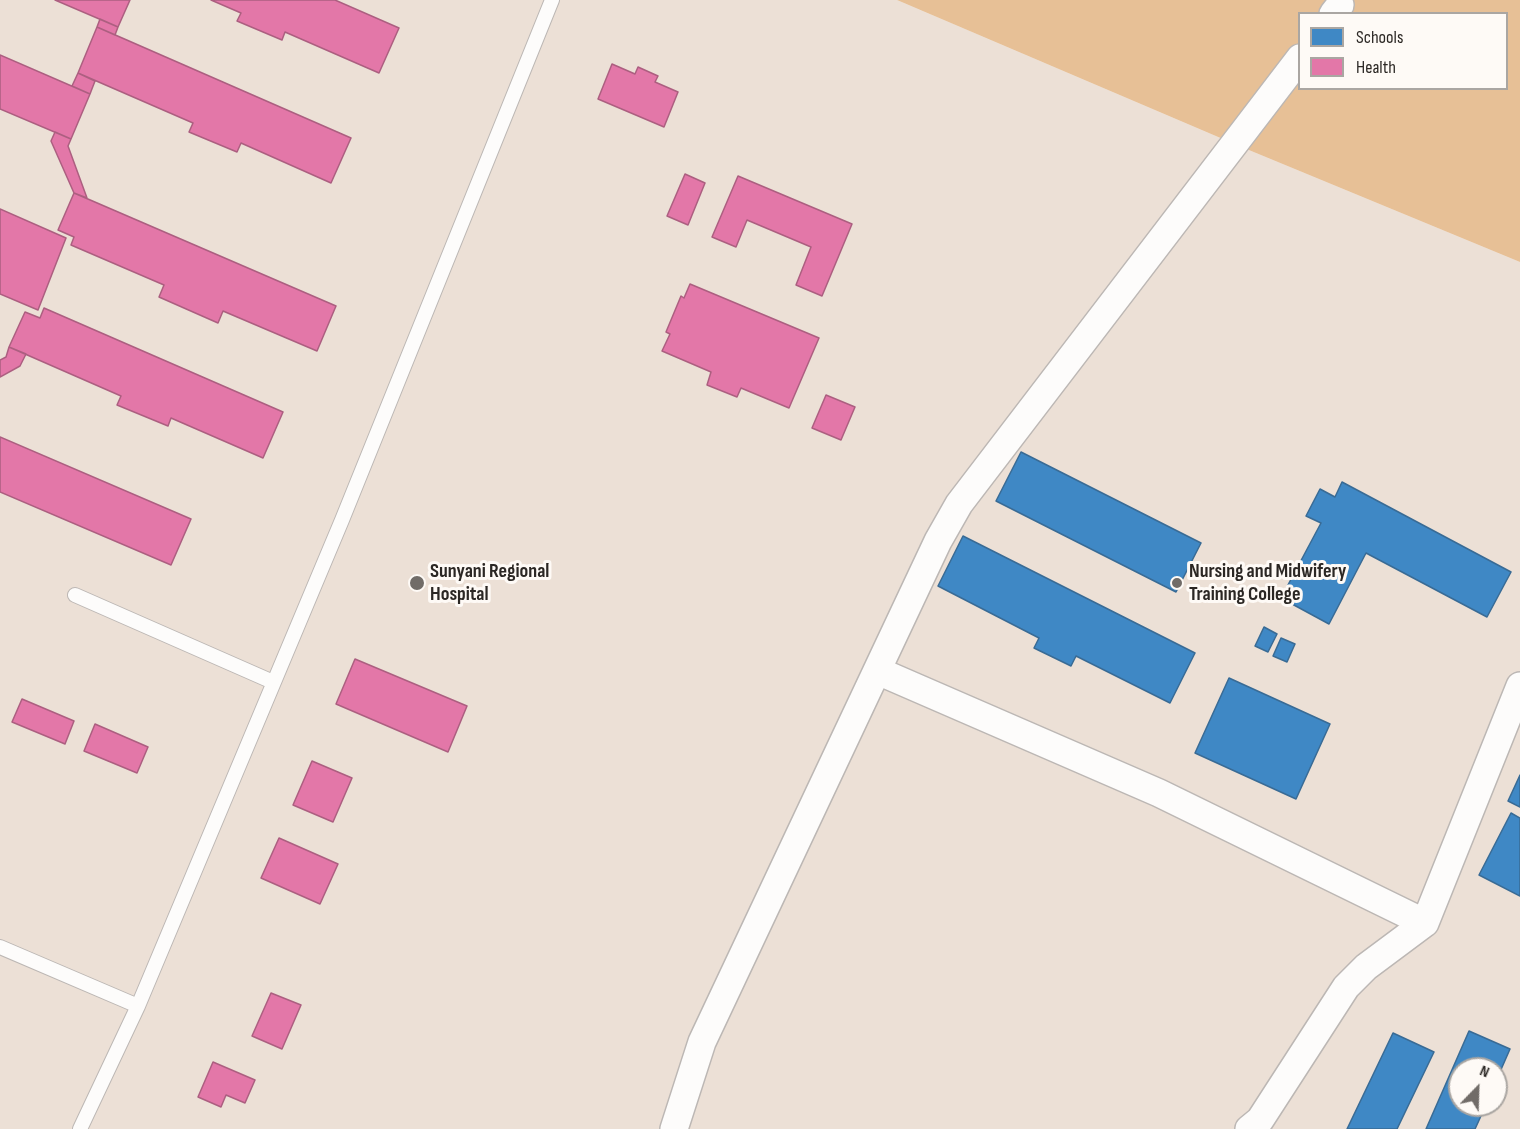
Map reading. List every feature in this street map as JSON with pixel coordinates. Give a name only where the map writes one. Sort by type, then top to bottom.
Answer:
[{"type":"street","points":[[674,1129],[702,1042],[938,541],[959,504],[1298,59]]},
{"type":"street","points":[[878,670],[1159,793],[1425,923]]},
{"type":"street","points":[[1249,1129],[1260,1120],[1346,987],[1366,967],[1425,923],[1520,686]]},
{"type":"lane","points":[[80,1129],[138,1006],[342,520],[552,0]]},
{"type":"lane","points":[[75,595],[273,682]]},
{"type":"lane","points":[[0,947],[138,1006]]},
{"type":"shaded area","name":"Sunyani Regional Hospital","points":[[0,0],[897,0],[1244,148],[1520,262],[1520,1129],[0,1129]]},
{"type":"shaded area","points":[[897,0],[1520,0],[1520,262],[1244,148]]},
{"type":"building: Schools","points":[[1021,452],[1201,543],[1176,592],[996,501]]},
{"type":"building: Schools","points":[[1342,482],[1511,572],[1487,617],[1366,553],[1329,624],[1281,598],[1321,523],[1306,516],[1320,489],[1335,497]]},
{"type":"building: Schools","points":[[963,536],[1195,653],[1170,703],[1076,656],[1071,666],[1034,648],[1039,638],[938,586]]},
{"type":"building: Schools","points":[[1264,627],[1277,634],[1268,652],[1255,646]]},
{"type":"building: Schools","points":[[1281,638],[1295,644],[1287,662],[1273,656]]},
{"type":"building: Schools","points":[[1229,678],[1330,724],[1296,799],[1195,753]]},
{"type":"building: Schools","points":[[1520,775],[1520,807],[1508,801]]},
{"type":"building: Schools","points":[[1511,813],[1520,818],[1520,896],[1479,875]]},
{"type":"building: Schools","points":[[1469,1031],[1510,1049],[1506,1057],[1458,1057]]},
{"type":"building: Schools","points":[[1393,1033],[1434,1052],[1397,1129],[1347,1129]]},
{"type":"building: Schools","points":[[1448,1079],[1448,1117],[1480,1117],[1475,1129],[1426,1129]]},
{"type":"building: Health","points":[[55,0],[130,0],[118,27]]},
{"type":"building: Health","points":[[211,0],[335,0],[399,28],[379,73],[285,32],[282,40],[237,21],[241,13]]},
{"type":"building: Health","points":[[100,19],[118,27],[115,35],[97,27]]},
{"type":"building: Health","points":[[97,27],[351,138],[331,183],[241,143],[237,152],[189,132],[193,123],[78,73]]},
{"type":"building: Health","points":[[0,55],[90,94],[71,139],[0,109]]},
{"type":"building: Health","points":[[612,64],[635,74],[638,67],[658,76],[655,82],[678,92],[664,127],[598,99]]},
{"type":"building: Health","points":[[78,73],[95,81],[90,94],[72,86]]},
{"type":"building: Health","points":[[55,132],[71,139],[68,146],[87,198],[74,193],[51,141]]},
{"type":"building: Health","points":[[685,174],[705,183],[688,225],[667,216]]},
{"type":"building: Health","points":[[738,176],[852,224],[822,296],[796,285],[811,247],[747,220],[736,247],[712,237]]},
{"type":"building: Health","points":[[74,193],[336,306],[317,351],[223,311],[218,323],[159,297],[164,285],[71,245],[74,237],[58,230]]},
{"type":"building: Health","points":[[0,209],[66,238],[38,310],[0,294]]},
{"type":"building: Health","points":[[690,284],[819,338],[789,408],[741,388],[737,397],[707,385],[711,372],[662,351],[670,334],[666,332],[681,296],[684,298]]},
{"type":"building: Health","points":[[44,308],[283,412],[263,458],[171,418],[168,426],[117,405],[121,396],[9,347],[25,312],[40,318]]},
{"type":"building: Health","points":[[9,347],[26,354],[20,366],[0,377],[0,360],[6,357]]},
{"type":"building: Health","points":[[826,395],[855,407],[841,440],[812,428]]},
{"type":"building: Health","points":[[0,437],[191,519],[171,565],[0,492]]},
{"type":"building: Health","points":[[355,659],[467,706],[448,752],[336,704]]},
{"type":"building: Health","points":[[22,699],[74,721],[65,744],[12,722]]},
{"type":"building: Health","points":[[95,724],[148,747],[137,773],[84,751]]},
{"type":"building: Health","points":[[312,761],[352,778],[333,822],[293,805]]},
{"type":"building: Health","points":[[279,838],[338,864],[320,904],[261,878]]},
{"type":"building: Health","points":[[271,993],[301,1005],[282,1049],[252,1036]]},
{"type":"building: Health","points":[[213,1062],[255,1080],[245,1103],[226,1095],[221,1107],[198,1097]]},
{"type":"place","name":"Sunyani Regional Hospital","points":[[417,583]]},
{"type":"place","name":"Nursing and Midwifery Training College","points":[[1177,583]]}]
